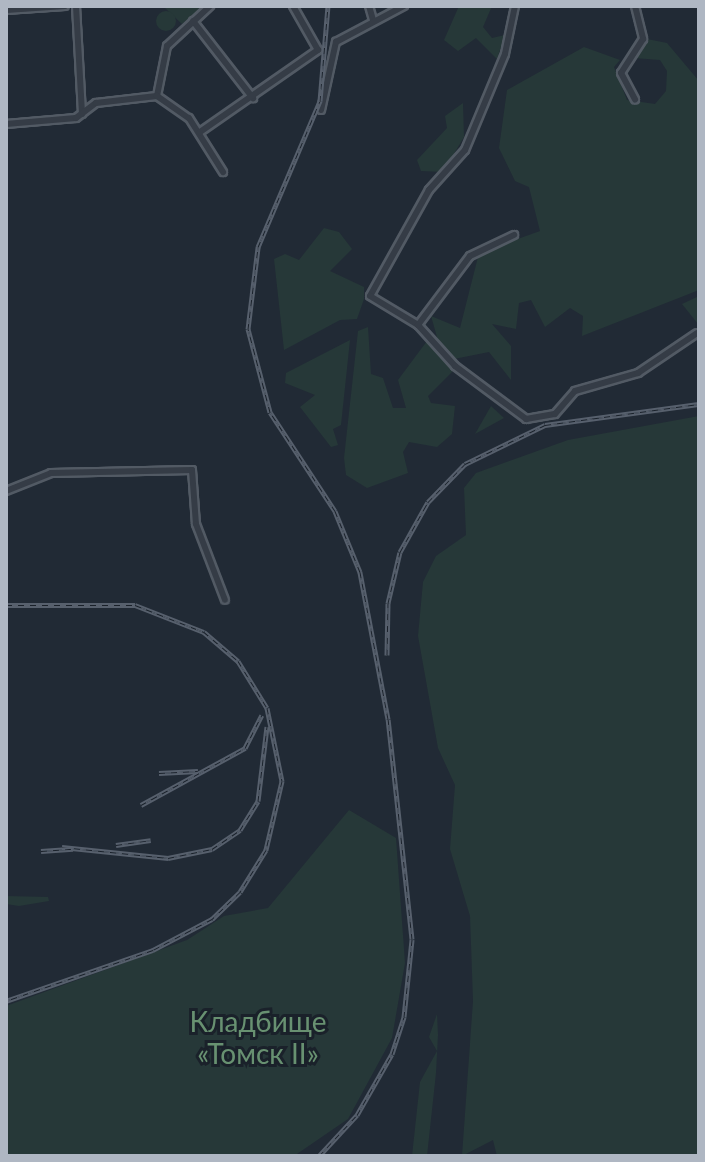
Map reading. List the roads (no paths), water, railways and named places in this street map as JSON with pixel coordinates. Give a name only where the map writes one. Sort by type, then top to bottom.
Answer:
[{"type":"street","points":[[6,10],[65,6]]},
{"type":"street","points":[[76,6],[82,114]]},
{"type":"street","points":[[157,96],[167,46],[210,6]]},
{"type":"street","points":[[200,132],[318,50],[293,6]]},
{"type":"street","points":[[369,6],[373,20]]},
{"type":"street","points":[[321,110],[336,42],[404,6]]},
{"type":"street","points":[[515,6],[507,44],[465,150],[433,184],[369,288],[370,296],[418,325],[497,401],[535,420],[555,414],[575,391],[638,373],[697,333]]},
{"type":"street","points":[[635,6],[643,39],[621,73],[635,99]]},
{"type":"street","points":[[193,21],[253,98]]},
{"type":"street","points":[[6,124],[82,114],[96,103],[157,96],[200,132],[223,172]]},
{"type":"street","points":[[418,325],[470,256],[514,235]]},
{"type":"street","points":[[6,491],[51,473],[192,470],[196,524],[225,600]]},
{"type":"railway","points":[[319,1156],[357,1115],[392,1054],[404,1017],[412,939],[388,719],[360,572],[335,511],[270,412],[248,329],[258,247],[320,101],[328,6]]},
{"type":"railway","points":[[387,655],[388,603],[400,552],[428,502],[465,464],[545,425],[699,404]]},
{"type":"railway","points":[[6,605],[135,605],[204,632],[238,661],[267,708],[282,781],[266,850],[240,892],[212,919],[153,950],[6,1001]]},
{"type":"railway","points":[[141,805],[245,748],[262,715]]},
{"type":"railway","points":[[62,847],[168,858],[212,849],[240,830],[258,801],[267,727]]},
{"type":"railway","points":[[159,773],[198,771]]},
{"type":"railway","points":[[116,845],[151,840]]},
{"type":"railway","points":[[41,851],[73,849]]},
{"type":"park label","name":"Кладбище «Томск II»","points":[[258,1037]]}]
